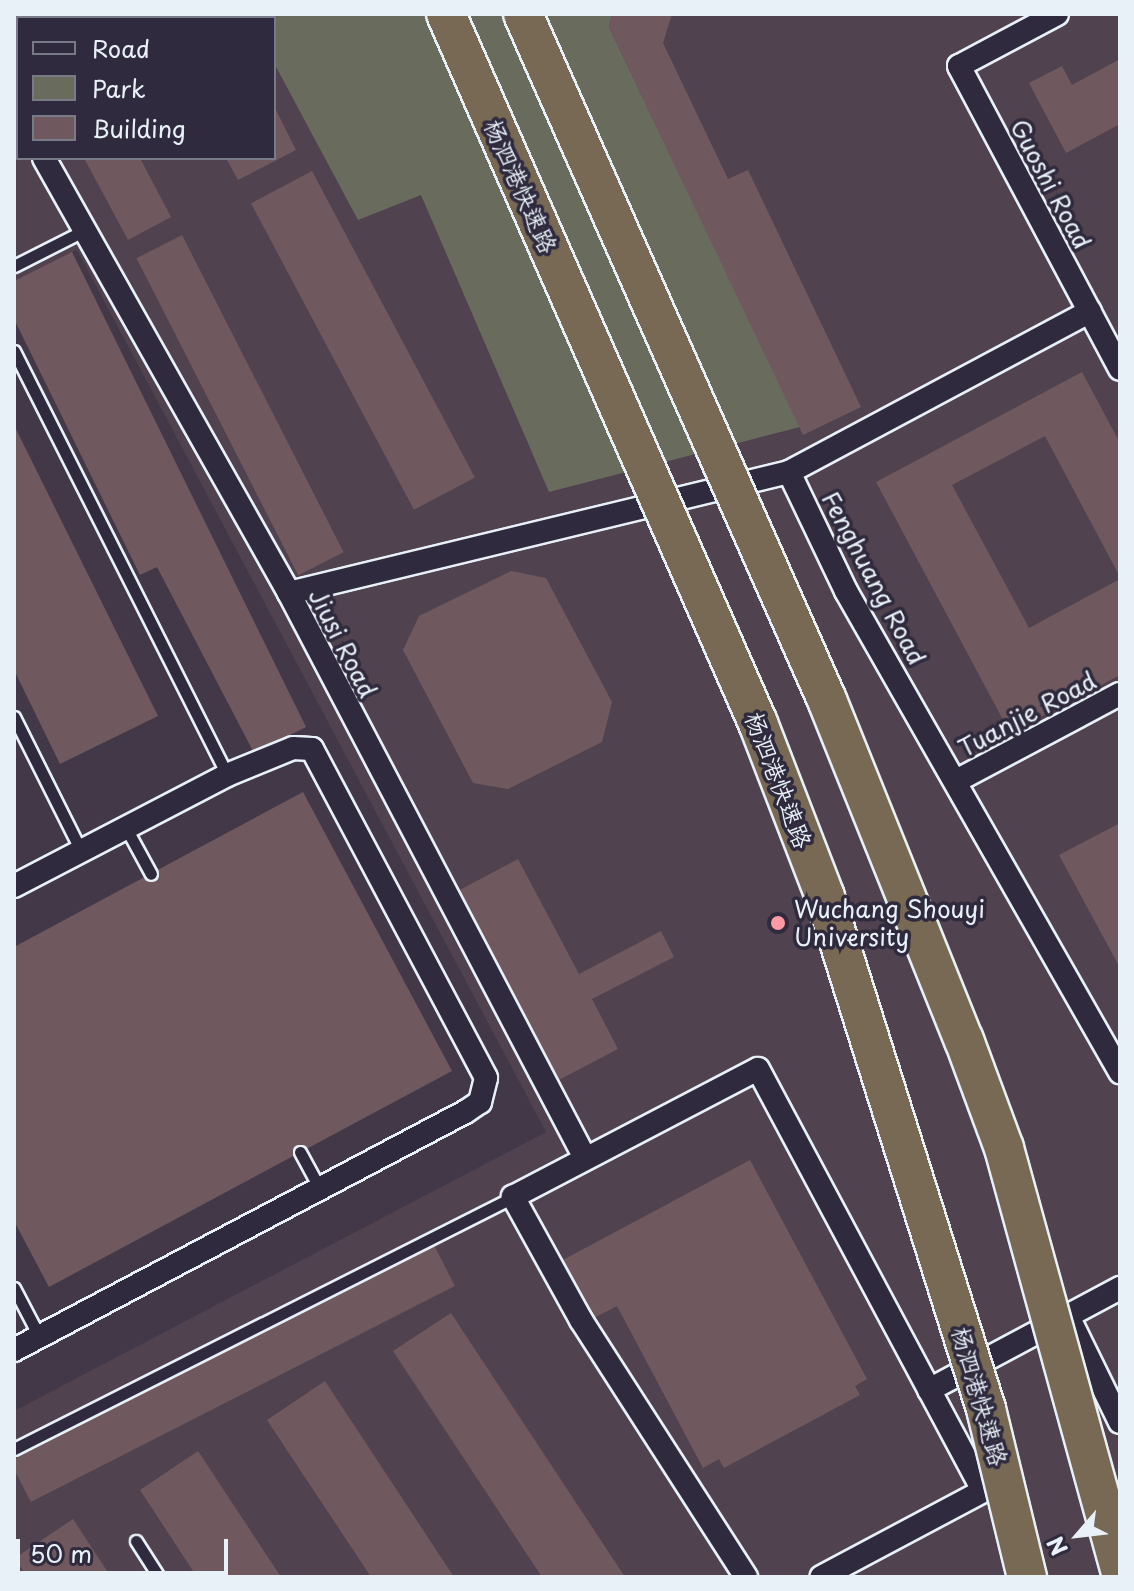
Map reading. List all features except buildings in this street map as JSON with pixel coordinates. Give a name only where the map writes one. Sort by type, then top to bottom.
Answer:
[{"type":"highway","name":"杨泗港快速路","points":[[446,14],[758,723],[825,897],[981,1394],[1027,1577]]},
{"type":"highway","points":[[523,14],[827,700],[964,1040],[1013,1178],[1120,1570]]},
{"type":"street","name":"Guoshi Road","points":[[1057,14],[959,66],[1120,369]]},
{"type":"street","name":"Jiusi Road","points":[[45,160],[289,593],[585,1158]]},
{"type":"street","points":[[289,593],[789,472],[1090,311]]},
{"type":"street","name":"Fenghuang Road","points":[[789,472],[846,591],[958,780],[1120,1072]]},
{"type":"street","name":"Tuanjie Road","points":[[958,780],[1120,694]]},
{"type":"street","points":[[14,886],[227,775],[293,748],[312,749],[486,1078],[480,1102],[465,1112],[14,1350]]},
{"type":"street","points":[[746,1577],[581,1320],[513,1197],[758,1069],[983,1491],[821,1577]]},
{"type":"street","points":[[929,1390],[1120,1288]]},
{"type":"street","points":[[1068,1316],[1120,1422]]},
{"type":"lane","points":[[14,266],[85,230]]},
{"type":"lane","points":[[14,351],[227,775]]},
{"type":"lane","points":[[14,717],[81,851]]},
{"type":"lane","points":[[126,828],[151,874]]},
{"type":"lane","points":[[300,1152],[320,1189]]},
{"type":"lane","points":[[14,1449],[513,1197]]},
{"type":"lane","points":[[14,1288],[39,1336]]},
{"type":"lane","points":[[136,1541],[159,1577]]},
{"type":"shaded area","name":"Wuchang Shouyi University","points":[[14,14],[1120,14],[1120,1577],[14,1577],[14,1411],[546,1132],[77,250],[14,281]]},
{"type":"green space","points":[[247,14],[612,14],[609,27],[800,427],[549,492],[421,195],[358,220],[276,67],[276,16]]},
{"type":"place","name":"Wuchang Shouyi University","points":[[778,923]]}]
